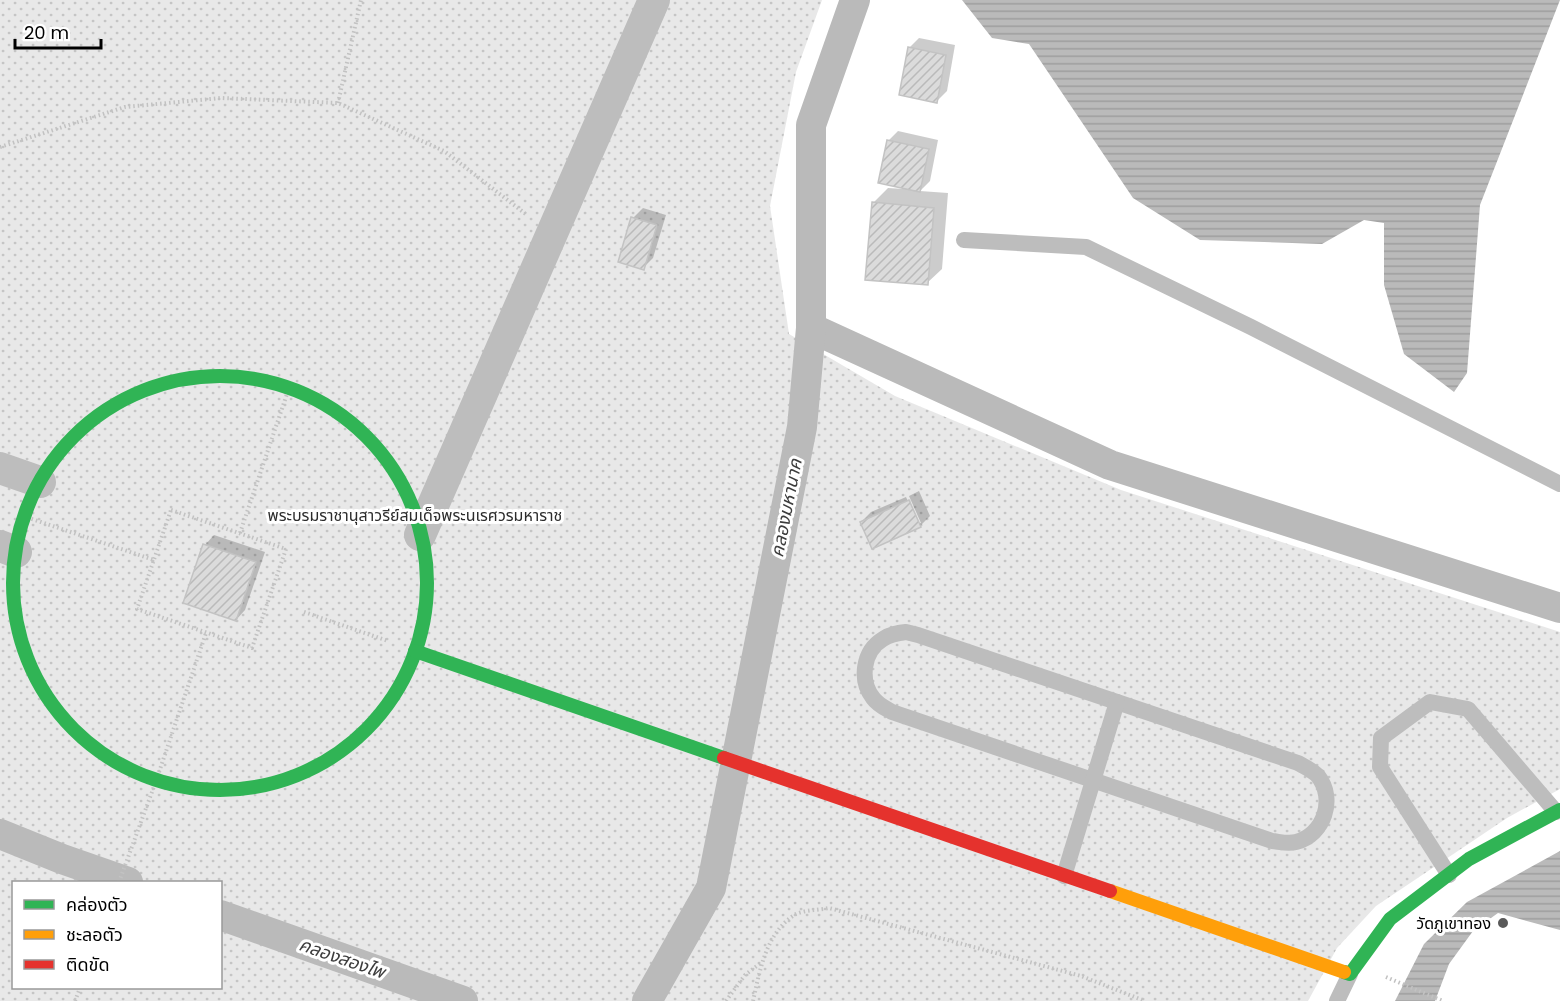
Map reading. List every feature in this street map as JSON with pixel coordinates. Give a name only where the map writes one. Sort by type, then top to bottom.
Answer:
[{"type":"street","points":[[420,535],[654,0]]},
{"type":"street","points":[[189,376],[245,376],[289,388],[300,391],[349,420],[388,461],[415,511],[427,567],[424,624],[406,678],[374,724],[331,761],[279,784],[223,792],[167,786],[114,763],[70,728],[37,682],[17,628],[13,572],[8,549],[48,465],[86,423],[134,393],[189,376]]},
{"type":"street","points":[[0,468],[40,482]]},
{"type":"street","points":[[415,651],[1350,974],[1390,919],[1469,860],[1558,811]]},
{"type":"lane","points":[[964,240],[1086,247],[1251,327],[1560,484]]},
{"type":"lane","points":[[895,633],[918,635],[1298,763],[1310,769],[1324,787],[1327,798],[1326,810],[1316,830],[1307,838],[1285,843],[1272,841],[1094,780],[892,712],[881,706],[867,689],[864,677],[868,655],[875,645],[895,633]]},
{"type":"lane","points":[[1064,876],[1117,702]]},
{"type":"lane","points":[[1449,875],[1380,767],[1382,738],[1430,702],[1468,709],[1558,811]]},
{"type":"lane","points":[[1337,1001],[1350,974]]},
{"type":"path","points":[[338,103],[361,0]]},
{"type":"path","points":[[0,147],[125,107],[221,98],[338,103],[444,151],[553,234]]},
{"type":"path","points":[[240,533],[289,388]]},
{"type":"path","points":[[171,510],[286,549],[252,648],[137,609],[154,560],[171,510]]},
{"type":"path","points":[[23,516],[154,560]]},
{"type":"path","points":[[304,612],[415,651]]},
{"type":"path","points":[[119,881],[206,633]]},
{"type":"path","points":[[753,1001],[762,961],[775,932],[797,914],[829,908],[1081,976],[1145,1001]]},
{"type":"path","points":[[726,1001],[745,975],[762,961]]},
{"type":"path","points":[[1388,978],[1443,1001]]},
{"type":"green space","name":"พระบรมราชานุสาวรีย์สมเด็จพระนเรศวรมหาราช","points":[[0,0],[822,0],[796,72],[770,206],[789,334],[895,396],[1121,490],[1560,632],[1560,789],[1507,818],[1376,906],[1337,948],[1308,1001],[0,1001]]},
{"type":"shaded area","points":[[962,0],[1560,0],[1480,205],[1467,373],[1454,392],[1404,354],[1384,285],[1384,223],[1364,220],[1322,244],[1200,240],[1133,198],[1029,44],[992,38]]},
{"type":"shaded area","points":[[1560,851],[1560,930],[1498,913],[1473,931],[1449,964],[1435,1001],[1395,1001],[1424,944],[1467,902]]},
{"type":"building","points":[[908,47],[946,55],[937,103],[899,95]]},
{"type":"building","points":[[887,140],[929,149],[920,192],[878,183]]},
{"type":"building","points":[[872,202],[934,208],[928,285],[865,280]]},
{"type":"building","points":[[631,217],[657,225],[644,270],[618,262]]},
{"type":"building","points":[[909,500],[921,527],[872,549],[860,522]]},
{"type":"building","points":[[203,544],[256,562],[236,621],[183,603]]},
{"type":"waterway","name":"คลองมหานาค","points":[[647,1001],[711,888],[802,427],[811,328],[811,125],[855,0]]},
{"type":"waterway","points":[[811,328],[1110,465],[1560,608]]},
{"type":"waterway","name":"คลองสองไพ","points":[[0,834],[125,881]]},
{"type":"waterway","name":"คลองสองไพ","points":[[222,916],[463,1001]]},
{"type":"traffic: fast","points":[[220,376],[260,380],[299,392],[335,411],[367,436],[403,485],[411,504],[423,543],[427,583],[423,623],[411,662],[392,698],[367,730],[318,766],[299,774],[260,786],[220,790],[180,786],[141,774],[105,755],[73,730],[37,681],[29,662],[17,623],[13,583],[17,543],[29,504],[48,468],[73,436],[122,400],[141,392],[180,380],[220,376]]},
{"type":"traffic: fast","points":[[415,651],[724,758]]},
{"type":"traffic: fast","points":[[1344,972],[1350,974],[1390,919],[1469,859],[1560,810]]},
{"type":"traffic: slow","points":[[1110,891],[1344,972]]},
{"type":"traffic: jam","points":[[724,758],[1110,891]]},
{"type":"place","name":"วัดภูเขาทอง","points":[[1503,923]]}]
